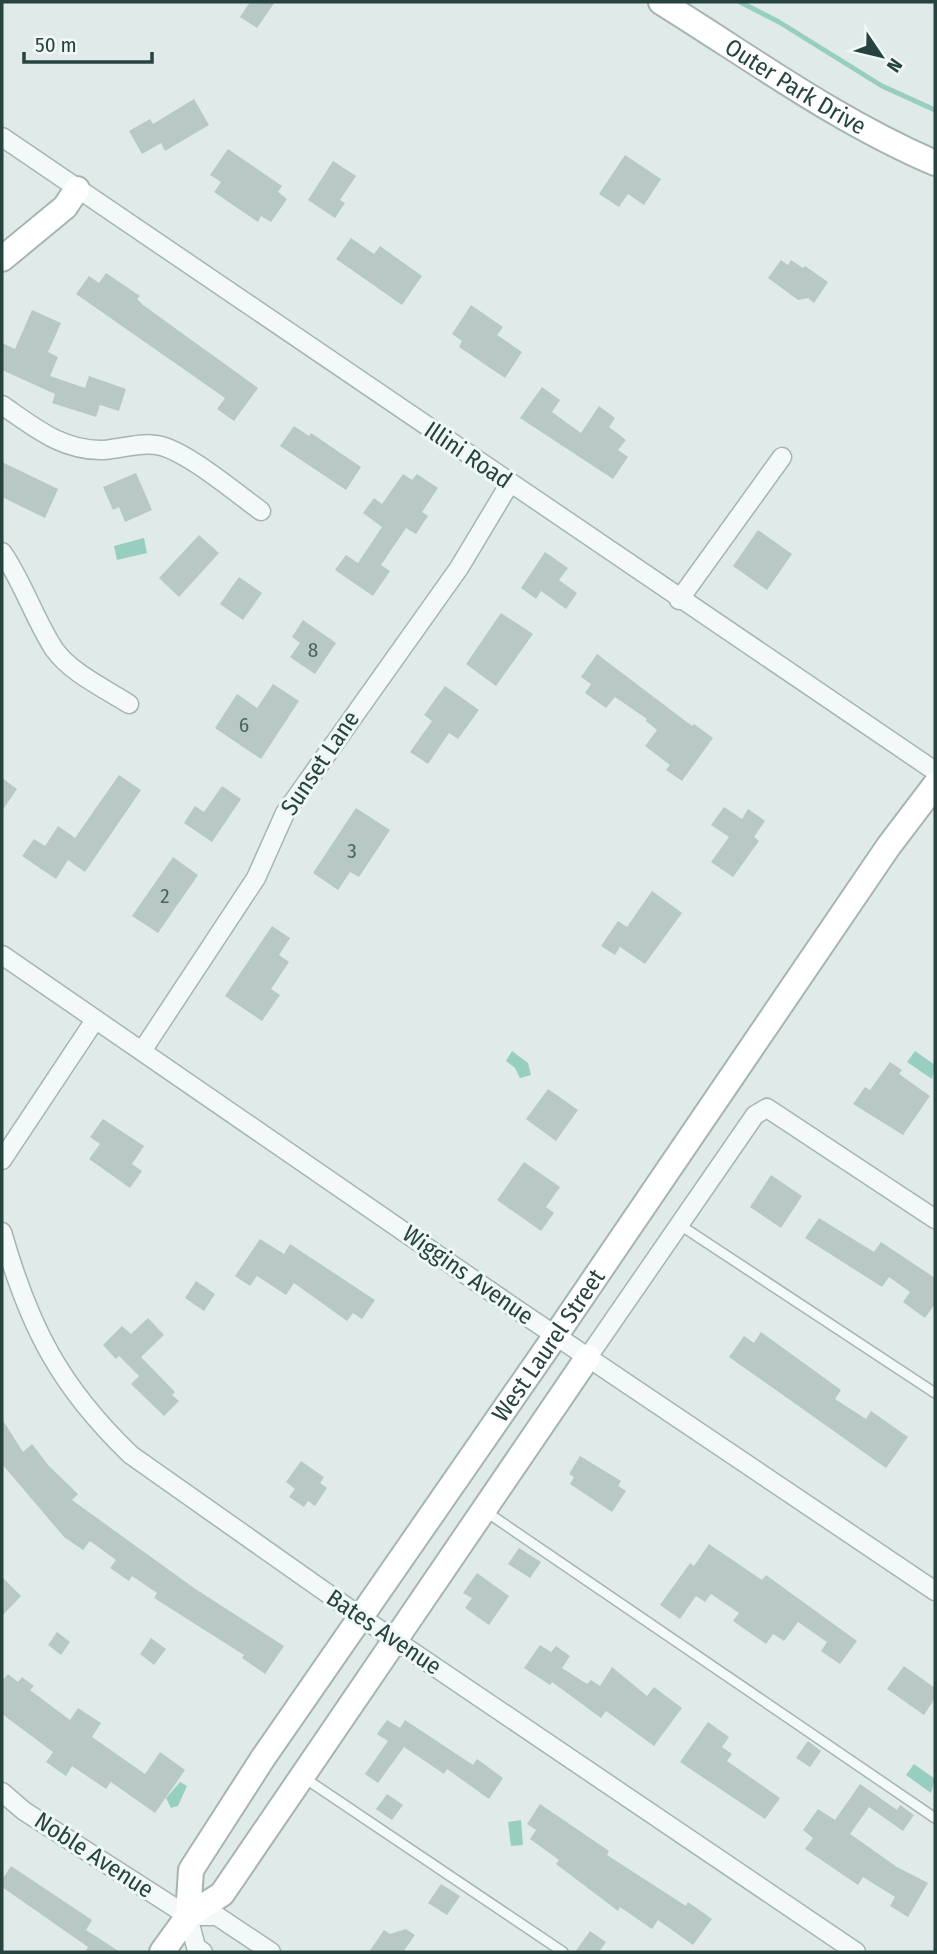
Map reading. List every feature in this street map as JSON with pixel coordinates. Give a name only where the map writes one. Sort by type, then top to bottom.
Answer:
[{"type":"street","name":"Outer Park Drive","points":[[661,2],[840,117],[884,141],[935,163]]},
{"type":"street","name":"Illini Road","points":[[2,137],[679,600],[935,771]]},
{"type":"street","points":[[2,259],[65,207],[78,189]]},
{"type":"street","points":[[2,405],[59,443],[76,448],[103,450],[157,445],[175,450],[261,510]]},
{"type":"street","points":[[679,600],[782,457]]},
{"type":"street","name":"Sunset Lane","points":[[142,1051],[256,878],[285,813],[459,568],[510,483]]},
{"type":"street","points":[[2,552],[19,577],[54,649],[75,669],[129,704]]},
{"type":"street","name":"West Laurel Street","points":[[188,1916],[191,1870],[263,1758],[556,1335],[888,847],[935,785]]},
{"type":"street","name":"Wiggins Avenue","points":[[2,956],[935,1591]]},
{"type":"street","points":[[2,1160],[95,1020]]},
{"type":"street","name":"West Laurel Street","points":[[162,1952],[188,1916],[222,1894],[755,1115],[766,1108],[935,1219]]},
{"type":"street","name":"Bates Avenue","points":[[2,1232],[13,1273],[40,1337],[66,1384],[99,1425],[131,1455],[361,1617],[856,1952]]},
{"type":"street","name":"Noble Avenue","points":[[2,1792],[24,1811],[188,1916],[217,1916],[271,1952]]},
{"type":"street","points":[[188,1916],[196,1947],[203,1952]]},
{"type":"lane","points":[[680,1225],[935,1393]]},
{"type":"lane","points":[[483,1510],[935,1818]]},
{"type":"lane","points":[[303,1777],[563,1952]]},
{"type":"shaded area","points":[[144,538],[147,553],[117,560],[114,546]]},
{"type":"shaded area","points":[[512,1051],[528,1063],[531,1075],[520,1078],[515,1068],[506,1061]]},
{"type":"shaded area","points":[[915,1051],[935,1065],[932,1079],[907,1062]]},
{"type":"shaded area","points":[[914,1764],[935,1779],[931,1793],[906,1775]]},
{"type":"shaded area","points":[[180,1782],[187,1786],[178,1806],[171,1808],[166,1798]]},
{"type":"shaded area","points":[[521,1820],[523,1845],[511,1846],[508,1822]]},
{"type":"building","points":[[250,2],[275,2],[257,28],[240,17]]},
{"type":"building","points":[[194,99],[209,125],[165,151],[161,143],[142,154],[129,131],[150,119],[153,124]]},
{"type":"building","points":[[228,149],[282,186],[278,192],[287,199],[271,222],[261,216],[258,222],[214,192],[221,182],[210,175]]},
{"type":"building","points":[[625,155],[661,179],[644,205],[628,194],[619,207],[599,194]]},
{"type":"building","points":[[333,161],[356,176],[340,200],[345,203],[335,218],[308,200]]},
{"type":"building","points":[[351,238],[374,254],[380,246],[422,276],[402,305],[336,259]]},
{"type":"building","points":[[781,260],[788,265],[791,260],[803,268],[805,266],[828,282],[814,303],[808,298],[798,300],[768,278]]},
{"type":"building","points":[[106,273],[140,296],[137,299],[143,305],[258,388],[234,421],[217,409],[225,398],[76,294],[89,276],[99,283]]},
{"type":"building","points":[[471,305],[503,327],[497,335],[522,352],[505,378],[459,347],[462,341],[452,334]]},
{"type":"building","points":[[32,310],[61,323],[48,352],[58,357],[50,376],[85,388],[89,376],[126,389],[119,411],[100,405],[96,417],[52,403],[55,394],[2,370],[2,343],[15,349]]},
{"type":"building","points":[[542,387],[560,400],[552,412],[581,433],[599,406],[615,418],[609,427],[626,440],[618,450],[628,457],[613,479],[520,418]]},
{"type":"building","points":[[294,426],[309,436],[311,433],[361,467],[346,490],[280,446]]},
{"type":"building","points":[[2,462],[58,489],[45,518],[2,497]]},
{"type":"building","points":[[136,473],[152,510],[125,522],[119,507],[113,510],[103,487]]},
{"type":"building","points":[[403,474],[412,480],[417,474],[438,488],[422,512],[428,516],[416,534],[406,528],[381,565],[390,571],[373,596],[335,570],[346,555],[358,563],[382,527],[363,513],[374,498],[382,504]]},
{"type":"building","points":[[758,530],[792,554],[767,590],[733,566]]},
{"type":"building","points":[[199,535],[219,553],[179,597],[159,578]]},
{"type":"building","points":[[545,552],[568,568],[559,580],[577,593],[566,609],[541,591],[536,599],[521,588]]},
{"type":"building","points":[[239,577],[262,593],[243,620],[220,604]]},
{"type":"building","points":[[501,613],[533,634],[496,686],[466,664]]},
{"type":"building","points":[[303,620],[336,643],[315,674],[290,657],[300,643],[292,637]]},
{"type":"building","points":[[597,654],[692,726],[694,724],[713,738],[682,781],[666,770],[670,765],[645,746],[657,730],[647,719],[615,697],[606,708],[585,693],[591,684],[581,677]]},
{"type":"building","points":[[273,684],[299,701],[261,759],[215,728],[237,694],[257,708]]},
{"type":"building","points":[[445,686],[479,710],[458,739],[449,733],[428,764],[410,752],[432,721],[424,715]]},
{"type":"building","points":[[119,775],[141,790],[85,872],[68,860],[56,879],[22,856],[34,839],[45,846],[58,826],[75,838]]},
{"type":"building","points":[[2,778],[17,789],[2,811]]},
{"type":"building","points":[[222,786],[241,799],[212,842],[184,823],[195,806],[204,812]]},
{"type":"building","points":[[724,807],[742,819],[748,809],[765,821],[754,837],[759,841],[733,877],[711,862],[729,837],[711,825]]},
{"type":"building","points":[[356,808],[390,830],[359,877],[350,872],[338,890],[313,873]]},
{"type":"building","points":[[173,857],[198,875],[158,933],[132,916]]},
{"type":"building","points":[[652,891],[682,913],[645,964],[620,947],[615,955],[601,946],[618,921],[627,927]]},
{"type":"building","points":[[272,926],[290,938],[279,955],[289,962],[271,989],[280,995],[262,1021],[225,996]]},
{"type":"building","points":[[890,1062],[902,1070],[899,1074],[930,1096],[903,1135],[853,1104],[865,1087],[870,1090]]},
{"type":"building","points":[[548,1089],[578,1110],[556,1141],[526,1119]]},
{"type":"building","points":[[103,1119],[144,1146],[132,1164],[142,1171],[130,1188],[89,1159],[100,1144],[90,1137]]},
{"type":"building","points":[[524,1162],[560,1187],[546,1207],[554,1213],[541,1231],[497,1200]]},
{"type":"building","points":[[771,1175],[802,1196],[781,1228],[750,1207]]},
{"type":"building","points":[[819,1218],[874,1252],[881,1242],[935,1278],[935,1304],[925,1318],[903,1302],[910,1292],[889,1277],[882,1287],[805,1238]]},
{"type":"building","points":[[260,1239],[284,1254],[290,1244],[375,1300],[362,1319],[353,1313],[347,1321],[294,1283],[286,1295],[257,1276],[250,1286],[235,1276]]},
{"type":"building","points":[[196,1281],[215,1294],[204,1311],[185,1298]]},
{"type":"building","points":[[148,1318],[164,1335],[141,1357],[175,1392],[172,1395],[179,1401],[164,1416],[131,1384],[139,1376],[119,1356],[116,1359],[103,1345],[122,1326],[131,1334]]},
{"type":"building","points":[[761,1332],[841,1390],[835,1399],[866,1419],[871,1411],[908,1437],[886,1468],[729,1357],[744,1336],[754,1343]]},
{"type":"building","points":[[2,1419],[23,1452],[32,1444],[49,1466],[78,1494],[72,1500],[194,1588],[284,1646],[265,1674],[242,1658],[244,1655],[154,1598],[157,1593],[132,1576],[129,1581],[110,1568],[116,1560],[90,1541],[83,1550],[64,1537],[2,1464]]},
{"type":"building","points":[[580,1456],[621,1481],[618,1486],[626,1491],[612,1512],[570,1484],[574,1477],[569,1474]]},
{"type":"building","points":[[301,1461],[324,1477],[320,1483],[327,1488],[315,1506],[308,1501],[304,1507],[289,1497],[295,1489],[286,1482]]},
{"type":"building","points":[[709,1544],[762,1580],[766,1575],[857,1641],[840,1664],[821,1651],[827,1642],[798,1622],[784,1641],[773,1634],[766,1644],[733,1621],[739,1613],[711,1594],[705,1602],[696,1596],[680,1619],[660,1605],[690,1563],[694,1566]]},
{"type":"building","points":[[519,1548],[541,1562],[530,1578],[508,1564]]},
{"type":"building","points":[[477,1573],[509,1596],[489,1625],[465,1608],[472,1598],[463,1593]]},
{"type":"building","points":[[2,1577],[21,1596],[2,1616]]},
{"type":"building","points":[[57,1632],[70,1642],[61,1655],[48,1645]]},
{"type":"building","points":[[151,1638],[166,1649],[154,1665],[140,1654]]},
{"type":"building","points":[[540,1645],[551,1652],[556,1646],[570,1656],[562,1668],[587,1684],[591,1680],[600,1686],[612,1667],[647,1696],[654,1687],[682,1708],[654,1746],[606,1711],[601,1718],[552,1682],[550,1685],[524,1668]]},
{"type":"building","points":[[904,1666],[935,1688],[935,1698],[924,1715],[887,1689]]},
{"type":"building","points":[[8,1674],[18,1682],[22,1677],[34,1686],[30,1690],[70,1720],[78,1708],[101,1723],[92,1737],[145,1774],[160,1752],[185,1770],[155,1813],[111,1782],[106,1789],[72,1766],[66,1776],[46,1762],[53,1752],[2,1714],[2,1681]]},
{"type":"building","points":[[387,1720],[400,1728],[405,1720],[473,1765],[477,1759],[503,1778],[489,1799],[447,1769],[444,1774],[404,1747],[378,1783],[365,1774],[388,1741],[377,1734]]},
{"type":"building","points":[[708,1722],[729,1737],[722,1747],[732,1754],[727,1761],[780,1798],[765,1819],[680,1762]]},
{"type":"building","points":[[808,1741],[821,1751],[810,1767],[796,1758]]},
{"type":"building","points":[[860,1784],[897,1810],[900,1805],[914,1815],[903,1831],[869,1807],[850,1834],[897,1867],[928,1883],[908,1917],[890,1906],[895,1897],[863,1877],[858,1885],[805,1849],[813,1838],[803,1830],[818,1809],[835,1820]]},
{"type":"building","points":[[387,1794],[403,1805],[392,1820],[376,1809]]},
{"type":"building","points":[[540,1804],[609,1851],[607,1855],[686,1906],[688,1902],[712,1919],[693,1945],[658,1920],[652,1929],[620,1907],[618,1911],[556,1864],[559,1860],[530,1839],[536,1830],[527,1824]]},
{"type":"building","points":[[11,1866],[92,1920],[86,1930],[120,1952],[85,1952],[88,1947],[2,1887],[2,1880]]},
{"type":"building","points":[[441,1884],[460,1896],[447,1915],[428,1903]]},
{"type":"building","points":[[406,1929],[415,1935],[403,1952],[369,1952],[384,1930],[390,1934]]},
{"type":"building","points":[[590,1931],[606,1942],[599,1952],[575,1952]]},
{"type":"waterway","points":[[740,2],[779,22],[882,86],[935,110]]}]
